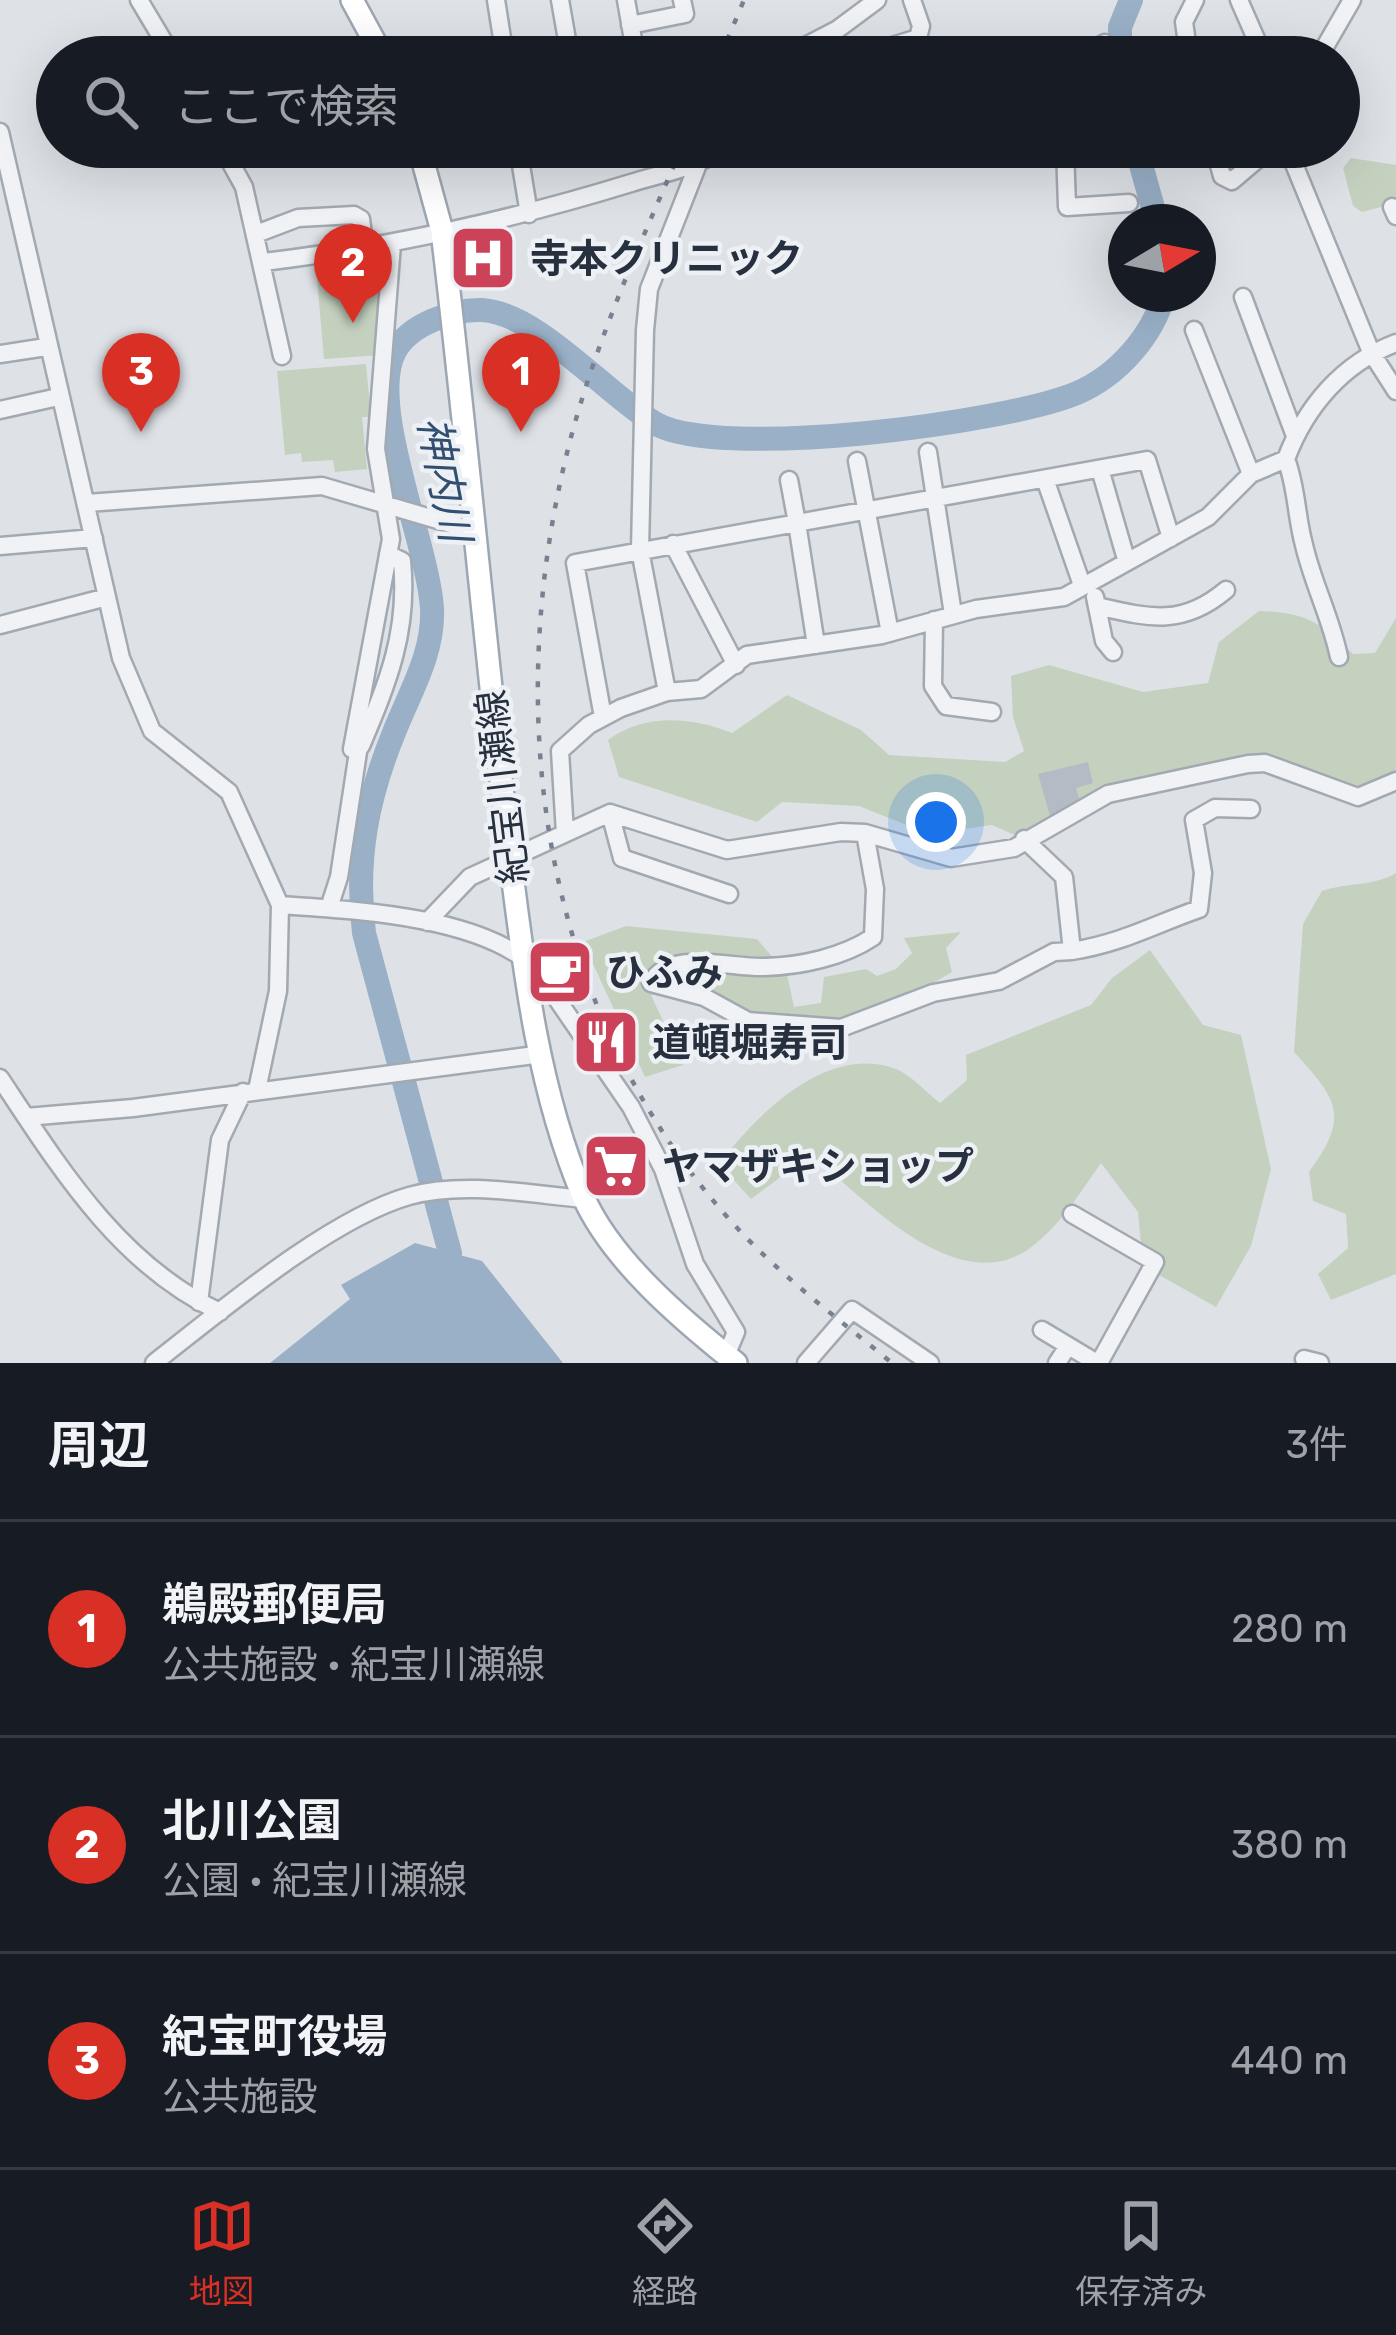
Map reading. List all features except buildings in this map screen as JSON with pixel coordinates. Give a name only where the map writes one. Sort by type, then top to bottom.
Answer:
[{"type":"main road","points":[[352,0],[372,36]]},
{"type":"main road","name":"紀宝川瀬線","points":[[425,168],[442,231],[521,954],[542,1054],[584,1199],[653,1292],[731,1359]]},
{"type":"street","points":[[139,0],[160,36]]},
{"type":"street","points":[[496,0],[502,36]]},
{"type":"street","points":[[560,0],[566,36]]},
{"type":"street","points":[[626,0],[632,36]]},
{"type":"street","points":[[630,25],[685,14],[682,0]]},
{"type":"street","points":[[824,36],[878,0]]},
{"type":"street","points":[[912,0],[921,26],[918,36]]},
{"type":"street","points":[[1186,36],[1184,22],[1195,0]]},
{"type":"street","points":[[1238,0],[1254,36]]},
{"type":"street","points":[[1331,36],[1352,0]]},
{"type":"street","points":[[0,132],[58,397],[142,716],[152,731],[229,792],[280,904],[278,991],[250,1091],[220,1140],[199,1302]]},
{"type":"street","points":[[234,168],[244,187],[264,262],[282,356]]},
{"type":"street","points":[[522,168],[530,214]]},
{"type":"street","points":[[264,262],[365,250],[530,214],[685,168]]},
{"type":"street","points":[[668,692],[640,550],[649,289],[696,168]]},
{"type":"street","points":[[1066,168],[1067,208],[1129,202]]},
{"type":"street","points":[[1220,168],[1222,176],[1232,181],[1247,168]]},
{"type":"street","points":[[1296,168],[1370,352],[1396,391]]},
{"type":"street","points":[[256,234],[298,218],[354,214],[361,219],[365,250]]},
{"type":"street","points":[[358,752],[352,749],[388,554],[376,449],[392,244]]},
{"type":"street","points":[[1243,297],[1295,436]]},
{"type":"street","points":[[1194,330],[1251,475]]},
{"type":"street","points":[[1339,658],[1329,610],[1304,546],[1295,484],[1286,459],[1295,436],[1336,378],[1370,352],[1396,343]]},
{"type":"street","points":[[0,354],[46,347]]},
{"type":"street","points":[[0,410],[58,397]]},
{"type":"street","points":[[928,452],[953,614]]},
{"type":"street","points":[[565,833],[560,751],[603,717],[668,692],[701,689],[747,655],[890,633],[953,614],[1064,597],[1208,518],[1251,475],[1286,459]]},
{"type":"street","points":[[603,717],[575,563],[1147,460],[1171,538]]},
{"type":"street","points":[[857,461],[890,633]]},
{"type":"street","points":[[1100,469],[1126,559]]},
{"type":"street","points":[[1045,478],[1097,606],[1104,641],[1113,652]]},
{"type":"street","points":[[789,480],[816,645]]},
{"type":"street","points":[[87,503],[305,485],[385,501],[475,531]]},
{"type":"street","points":[[0,546],[94,538]]},
{"type":"street","points":[[673,544],[736,665]]},
{"type":"street","points":[[334,909],[358,752],[397,662],[407,606],[402,561],[388,554]]},
{"type":"street","points":[[1097,606],[1146,617],[1180,616],[1203,610],[1226,590]]},
{"type":"street","points":[[0,625],[107,597]]},
{"type":"street","points":[[934,620],[933,686],[946,706],[992,712]]},
{"type":"street","points":[[427,922],[470,877],[610,813],[727,850],[752,850],[820,833],[865,833],[951,858],[996,854],[1108,794],[1248,764],[1265,764],[1358,797],[1396,781]]},
{"type":"street","points":[[865,833],[875,889],[872,937],[823,958],[765,968],[699,961],[658,973],[651,982],[704,997],[748,1021],[841,1028],[933,993],[999,981],[1054,952],[1126,942],[1165,917],[1199,909],[1203,873],[1194,820],[1215,808],[1251,809]]},
{"type":"street","points":[[610,813],[622,858],[729,894]]},
{"type":"street","points":[[1024,838],[1064,877],[1072,951]]},
{"type":"street","points":[[280,904],[427,922],[521,954],[631,1107],[663,1169],[695,1264],[736,1332],[731,1359]]},
{"type":"street","points":[[26,1117],[542,1054]]},
{"type":"street","points":[[0,1078],[84,1199],[129,1250],[220,1312]]},
{"type":"street","points":[[154,1363],[365,1213],[412,1195],[480,1190],[584,1199]]},
{"type":"street","points":[[1042,1330],[1098,1363],[1155,1262],[1072,1214]]},
{"type":"street","points":[[806,1363],[852,1310],[930,1363]]},
{"type":"street","points":[[1057,1363],[1068,1346]]},
{"type":"green space","points":[[1360,159],[1396,165],[1396,203],[1362,212],[1353,206],[1343,168],[1360,168]]},
{"type":"green space","points":[[392,244],[381,355],[324,359],[315,256]]},
{"type":"green space","points":[[366,364],[371,417],[362,417],[367,469],[335,472],[333,460],[302,462],[301,453],[285,455],[277,371]]},
{"type":"green space","points":[[1259,611],[1311,621],[1353,654],[1375,653],[1396,618],[1396,775],[1357,792],[1266,758],[1162,779],[1024,839],[992,825],[929,834],[859,806],[782,802],[757,822],[619,777],[608,740],[637,725],[669,720],[732,733],[787,695],[861,730],[889,755],[1005,762],[1024,751],[1013,717],[1011,676],[1049,665],[1143,692],[1208,683],[1219,642]]},
{"type":"green space","points":[[1396,873],[1396,1274],[1331,1300],[1318,1274],[1348,1248],[1346,1214],[1313,1201],[1309,1172],[1334,1122],[1329,1096],[1294,1052],[1303,924],[1322,891]]},
{"type":"green space","points":[[626,926],[757,939],[787,974],[794,1007],[821,1003],[824,977],[866,969],[877,976],[896,969],[912,953],[904,938],[961,932],[946,948],[952,972],[854,1014],[774,1022],[748,1019],[698,995],[651,995],[683,1065],[645,1077],[583,942]]},
{"type":"green space","points":[[1150,950],[1203,1025],[1241,1035],[1271,1169],[1251,1246],[1216,1307],[1143,1266],[1138,1212],[1101,1163],[1060,1219],[1030,1248],[1003,1261],[975,1262],[918,1240],[822,1164],[790,1170],[751,1199],[719,1164],[774,1105],[820,1074],[845,1066],[896,1069],[940,1103],[967,1080],[966,1055],[1091,1005],[1112,978]]},
{"type":"water","points":[[415,1243],[482,1261],[563,1363],[270,1363],[350,1299],[341,1285]]},
{"type":"waterway","name":"神内川","points":[[1120,36],[1131,0]]},
{"type":"waterway","name":"神内川","points":[[1142,168],[1152,204]]},
{"type":"waterway","name":"神内川","points":[[450,1253],[364,933],[362,906],[362,854],[371,805],[385,755],[425,657],[432,625],[428,582],[388,405],[388,375],[395,351],[421,326],[482,310],[504,315],[549,340],[656,424],[690,434],[740,439],[799,438],[991,416],[1077,393],[1106,376],[1131,353],[1158,312]]},
{"type":"railway","points":[[729,36],[744,0]]},
{"type":"railway","points":[[673,168],[597,355],[574,426],[551,530],[539,635],[539,740],[551,844],[575,945],[613,1042],[664,1134],[748,1239],[892,1363]]},
{"type":"place","name":"寺本クリニック","points":[[483,258]]},
{"type":"place","name":"北川公園","points":[[353,323]]},
{"type":"place","name":"紀宝町役場","points":[[141,432]]},
{"type":"place","name":"鵜殿郵便局","points":[[521,432]]},
{"type":"place","name":"ひふみ","points":[[560,972]]},
{"type":"place","name":"道頓堀寿司","points":[[606,1042]]},
{"type":"place","name":"ヤマザキショップ","points":[[616,1166]]}]
